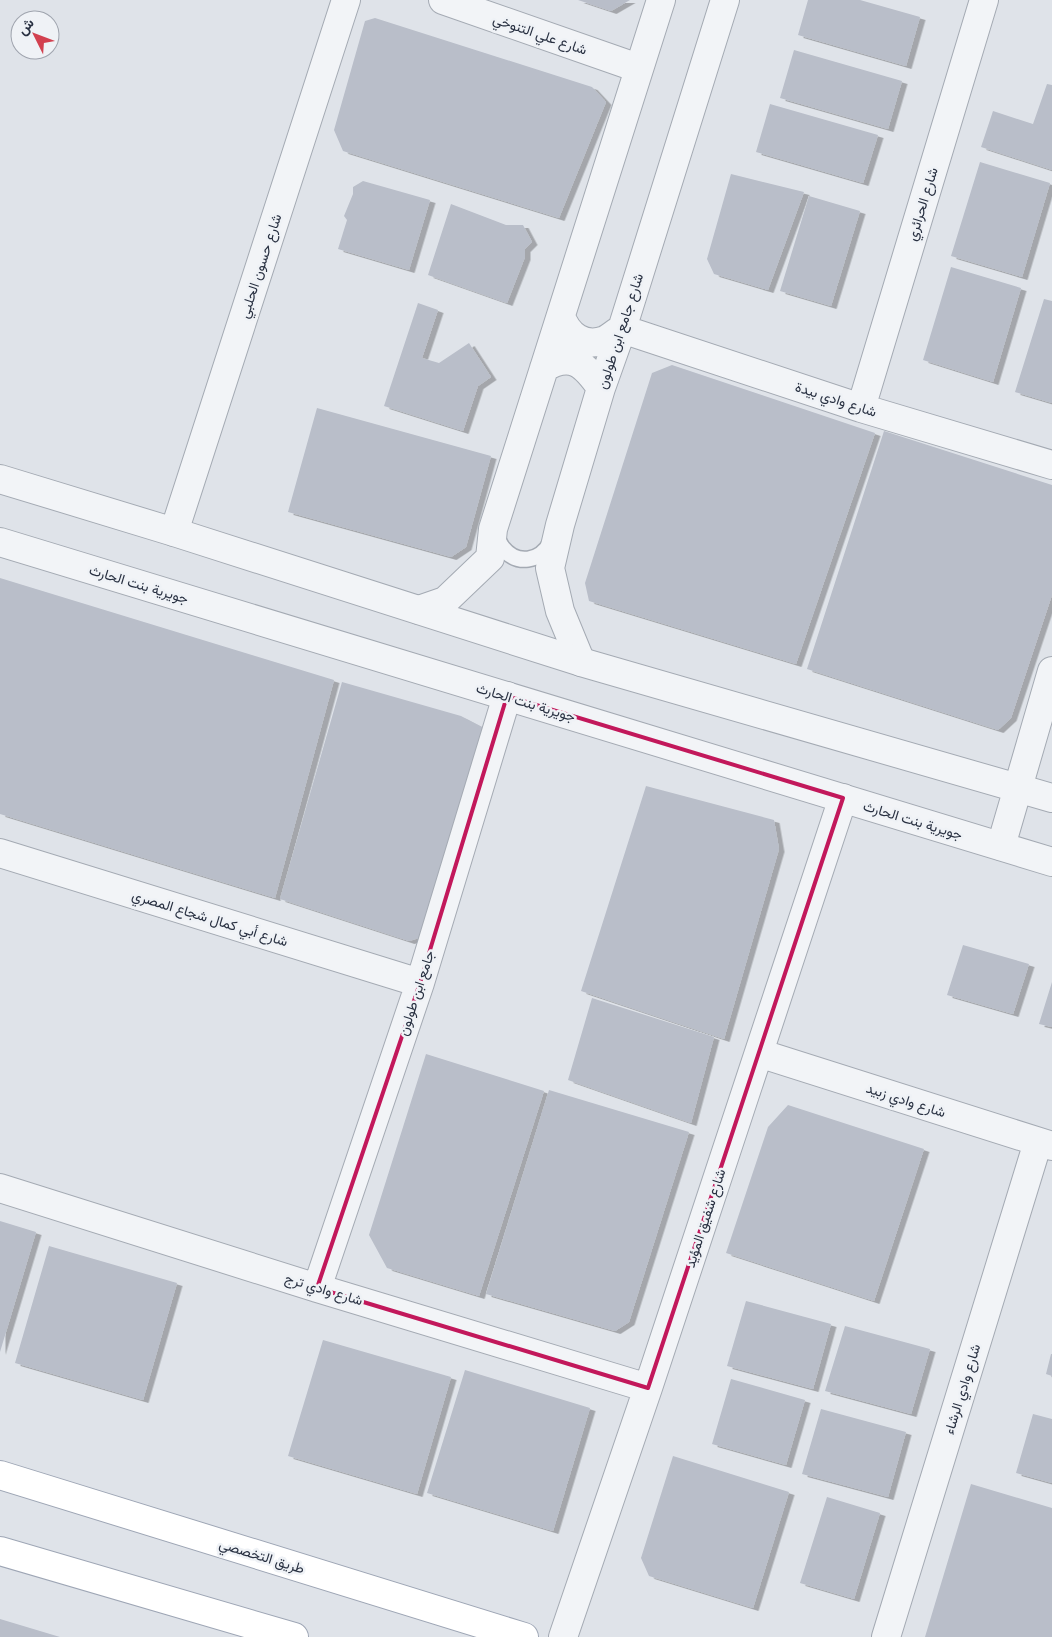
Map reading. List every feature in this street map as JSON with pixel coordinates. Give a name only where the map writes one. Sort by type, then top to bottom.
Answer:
[{"type":"main road","name":"طريق التخصصي","points":[[0,1475],[524,1637]]},
{"type":"main road","points":[[0,1551],[294,1637]]},
{"type":"street","name":"شارع حسون الحلبي","points":[[174,532],[346,0]]},
{"type":"street","name":"شارع علي التنوخي","points":[[443,0],[638,68]]},
{"type":"street","points":[[419,610],[445,601],[490,558],[493,529],[661,0]]},
{"type":"street","name":"شارع جامع ابن طولون","points":[[582,662],[560,611],[550,568],[560,525],[601,388],[622,329],[725,0]]},
{"type":"street","name":"شارع الحرائري","points":[[861,408],[984,0]]},
{"type":"street","points":[[561,316],[563,323],[573,336],[584,342],[604,340],[622,329]]},
{"type":"street","name":"شارع وادي بيدة","points":[[622,329],[861,408],[1052,465]]},
{"type":"street","points":[[544,368],[559,361],[578,362],[601,388]]},
{"type":"street","points":[[0,479],[174,532],[582,662],[1052,798]]},
{"type":"street","name":"جويرية بنت الحارث","points":[[0,542],[1052,862]]},
{"type":"street","points":[[1001,846],[1052,672]]},
{"type":"street","name":"جامع ابن طولون","points":[[317,1288],[420,983],[508,696]]},
{"type":"street","name":"شارع شفيق المؤيد","points":[[563,1637],[648,1388],[843,798]]},
{"type":"street","name":"شارع أبي كمال شجاع المصري","points":[[0,853],[420,983]]},
{"type":"street","name":"شارع وادي زبيد","points":[[759,1053],[1045,1144]]},
{"type":"street","name":"شارع وادي الرشاء","points":[[886,1637],[1045,1144]]},
{"type":"street","name":"شارع وادي ترج","points":[[0,1188],[317,1288],[648,1388]]},
{"type":"lane","points":[[493,529],[502,546],[514,558],[528,560],[539,556],[546,550],[560,525]]},
{"type":"highlighted area","points":[[507,696],[843,798],[648,1388],[317,1288],[420,983]]},
{"type":"building","points":[[578,0],[630,0],[611,11]]},
{"type":"building","points":[[808,0],[860,0],[920,17],[906,66],[798,35]]},
{"type":"building","points":[[375,18],[592,87],[606,102],[559,218],[343,151],[334,130],[365,21]]},
{"type":"building","points":[[794,50],[902,81],[888,129],[780,98]]},
{"type":"building","points":[[1047,84],[1052,85],[1052,170],[981,147],[993,111],[1033,124]]},
{"type":"building","points":[[770,104],[878,135],[863,183],[756,152]]},
{"type":"building","points":[[980,162],[1050,183],[1022,277],[951,256]]},
{"type":"building","points":[[731,174],[804,192],[768,290],[714,274],[707,259]]},
{"type":"building","points":[[363,181],[430,200],[409,270],[338,249],[347,220],[344,216],[353,194],[353,187]]},
{"type":"building","points":[[809,196],[860,211],[831,306],[780,291]]},
{"type":"building","points":[[451,204],[506,225],[523,225],[532,242],[525,249],[525,257],[507,303],[428,275]]},
{"type":"building","points":[[951,267],[1021,288],[993,382],[923,360]]},
{"type":"building","points":[[1044,299],[1052,301],[1052,403],[1015,392]]},
{"type":"building","points":[[418,303],[438,310],[422,358],[439,363],[469,343],[491,377],[478,386],[463,431],[384,406]]},
{"type":"building","points":[[672,365],[875,433],[796,664],[589,601],[585,583],[652,373]]},
{"type":"building","points":[[317,408],[491,456],[466,547],[451,557],[288,512]]},
{"type":"building","points":[[884,431],[1052,485],[1052,595],[1011,718],[998,730],[807,669]]},
{"type":"building","points":[[0,578],[334,680],[275,898],[0,814]]},
{"type":"building","points":[[342,682],[461,716],[484,728],[422,937],[409,941],[280,899]]},
{"type":"building","points":[[646,786],[774,820],[779,849],[724,1039],[581,991]]},
{"type":"building","points":[[963,945],[1029,964],[1013,1014],[947,995]]},
{"type":"building","points":[[1052,982],[1052,1027],[1039,1024]]},
{"type":"building","points":[[592,998],[714,1037],[691,1123],[568,1080]]},
{"type":"building","points":[[426,1054],[544,1091],[479,1296],[387,1268],[369,1235]]},
{"type":"building","points":[[549,1090],[689,1132],[629,1322],[615,1331],[486,1294]]},
{"type":"building","points":[[788,1105],[924,1149],[874,1301],[726,1253],[768,1127]]},
{"type":"building","points":[[0,1221],[36,1232],[0,1352]]},
{"type":"building","points":[[49,1246],[177,1283],[143,1400],[15,1363]]},
{"type":"building","points":[[746,1301],[831,1324],[813,1389],[727,1366]]},
{"type":"building","points":[[845,1326],[930,1349],[911,1414],[825,1391]]},
{"type":"building","points":[[323,1340],[451,1377],[417,1494],[288,1456]]},
{"type":"building","points":[[1052,1354],[1052,1376],[1046,1374]]},
{"type":"building","points":[[465,1370],[590,1408],[553,1531],[427,1493]]},
{"type":"building","points":[[731,1379],[805,1400],[786,1465],[712,1444]]},
{"type":"building","points":[[821,1409],[906,1432],[888,1497],[802,1474]]},
{"type":"building","points":[[1033,1414],[1052,1419],[1052,1483],[1016,1473]]},
{"type":"building","points":[[673,1456],[789,1492],[753,1608],[649,1576],[641,1558]]},
{"type":"building","points":[[971,1484],[1052,1508],[1052,1637],[925,1637]]},
{"type":"building","points":[[827,1497],[880,1513],[854,1599],[800,1583]]},
{"type":"building","points":[[0,1619],[60,1637],[0,1637]]}]
